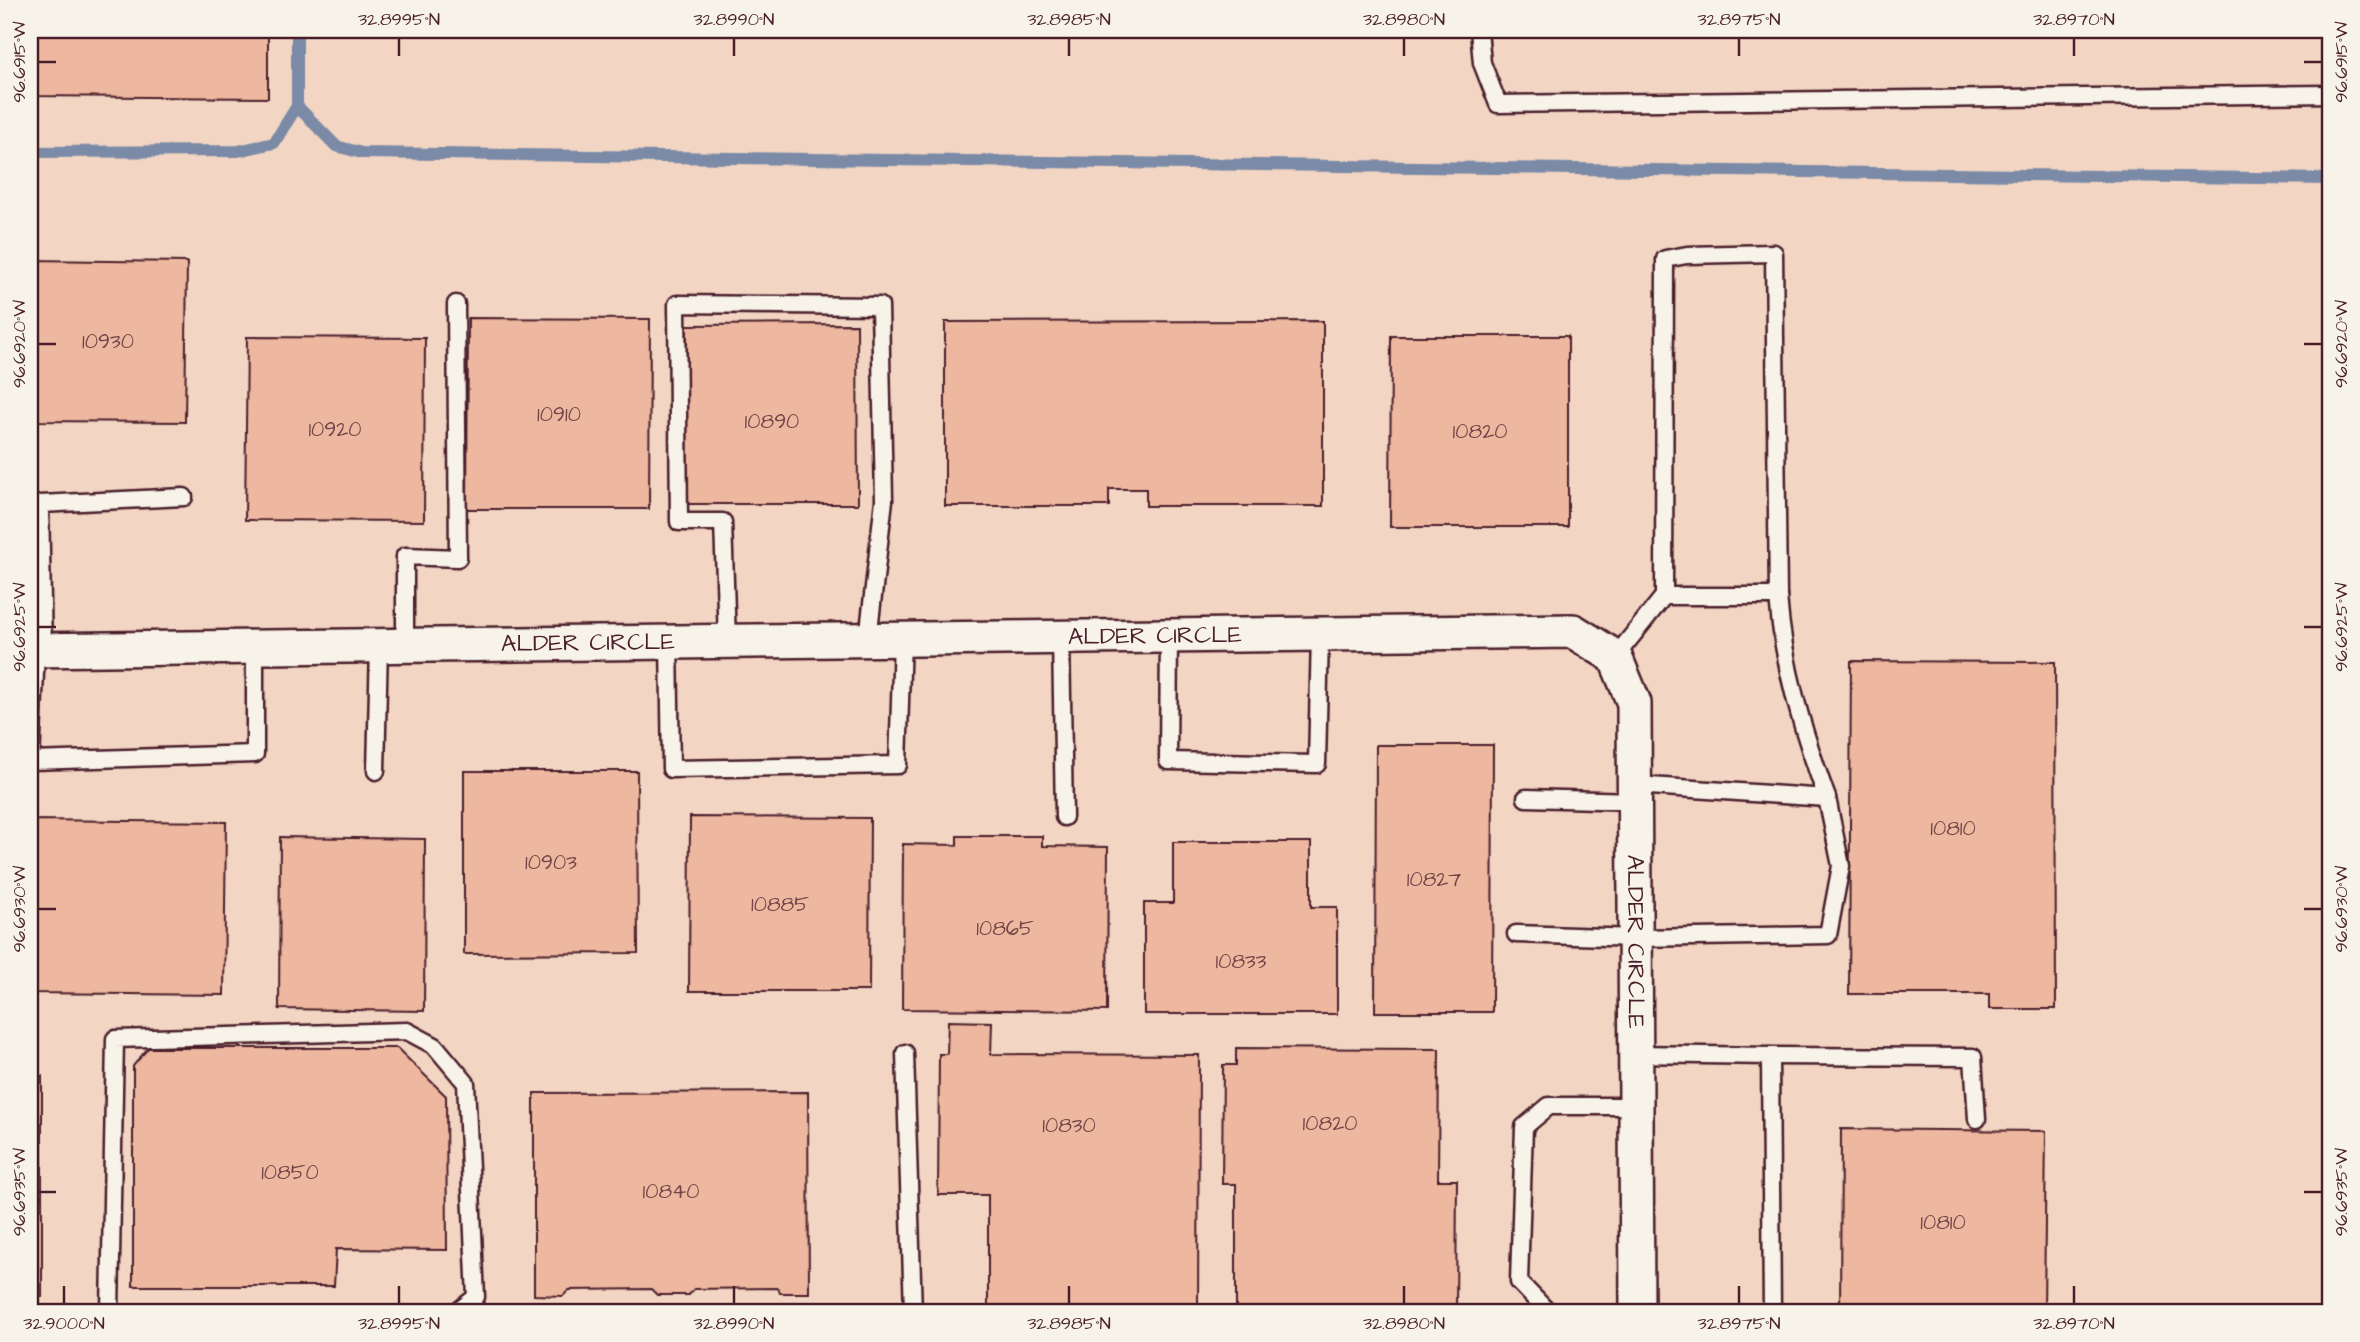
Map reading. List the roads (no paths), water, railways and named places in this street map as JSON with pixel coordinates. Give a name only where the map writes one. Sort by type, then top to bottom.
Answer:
[{"type":"street","name":"ALDER CIRCLE","points":[[36,650],[1573,631],[1615,657],[1634,703],[1637,1312]]},
{"type":"lane","points":[[1479,30],[1482,63],[1498,104],[2330,94]]},
{"type":"lane","points":[[1516,934],[1636,938],[1828,935],[1841,866],[1827,798],[1802,730],[1780,630],[1777,596],[1774,253],[1687,255],[1665,259],[1664,596],[1615,657]]},
{"type":"lane","points":[[376,771],[405,556],[458,558],[456,304]]},
{"type":"lane","points":[[727,641],[723,522],[679,522],[677,304],[880,306],[884,500],[868,639]]},
{"type":"lane","points":[[184,497],[40,504],[31,761],[255,754],[255,647]]},
{"type":"lane","points":[[1664,596],[1777,596]]},
{"type":"lane","points":[[1169,636],[1168,761],[1317,764],[1320,634]]},
{"type":"lane","points":[[1061,637],[1064,817]]},
{"type":"lane","points":[[669,642],[671,769],[898,765],[902,639]]},
{"type":"lane","points":[[1526,798],[1635,793],[1827,798]]},
{"type":"lane","points":[[110,1312],[115,1039],[407,1031],[435,1046],[466,1083],[476,1297],[457,1312]]},
{"type":"lane","points":[[905,1054],[913,1312]]},
{"type":"lane","points":[[1636,1054],[1973,1057],[1976,1118]]},
{"type":"lane","points":[[1769,1056],[1772,1312]]},
{"type":"lane","points":[[1548,1312],[1519,1282],[1524,1127],[1549,1105],[1636,1105]]},
{"type":"waterway","points":[[30,152],[238,151],[274,143],[297,106],[297,30]]},
{"type":"waterway","points":[[297,106],[336,146],[362,153],[2330,179]]}]
